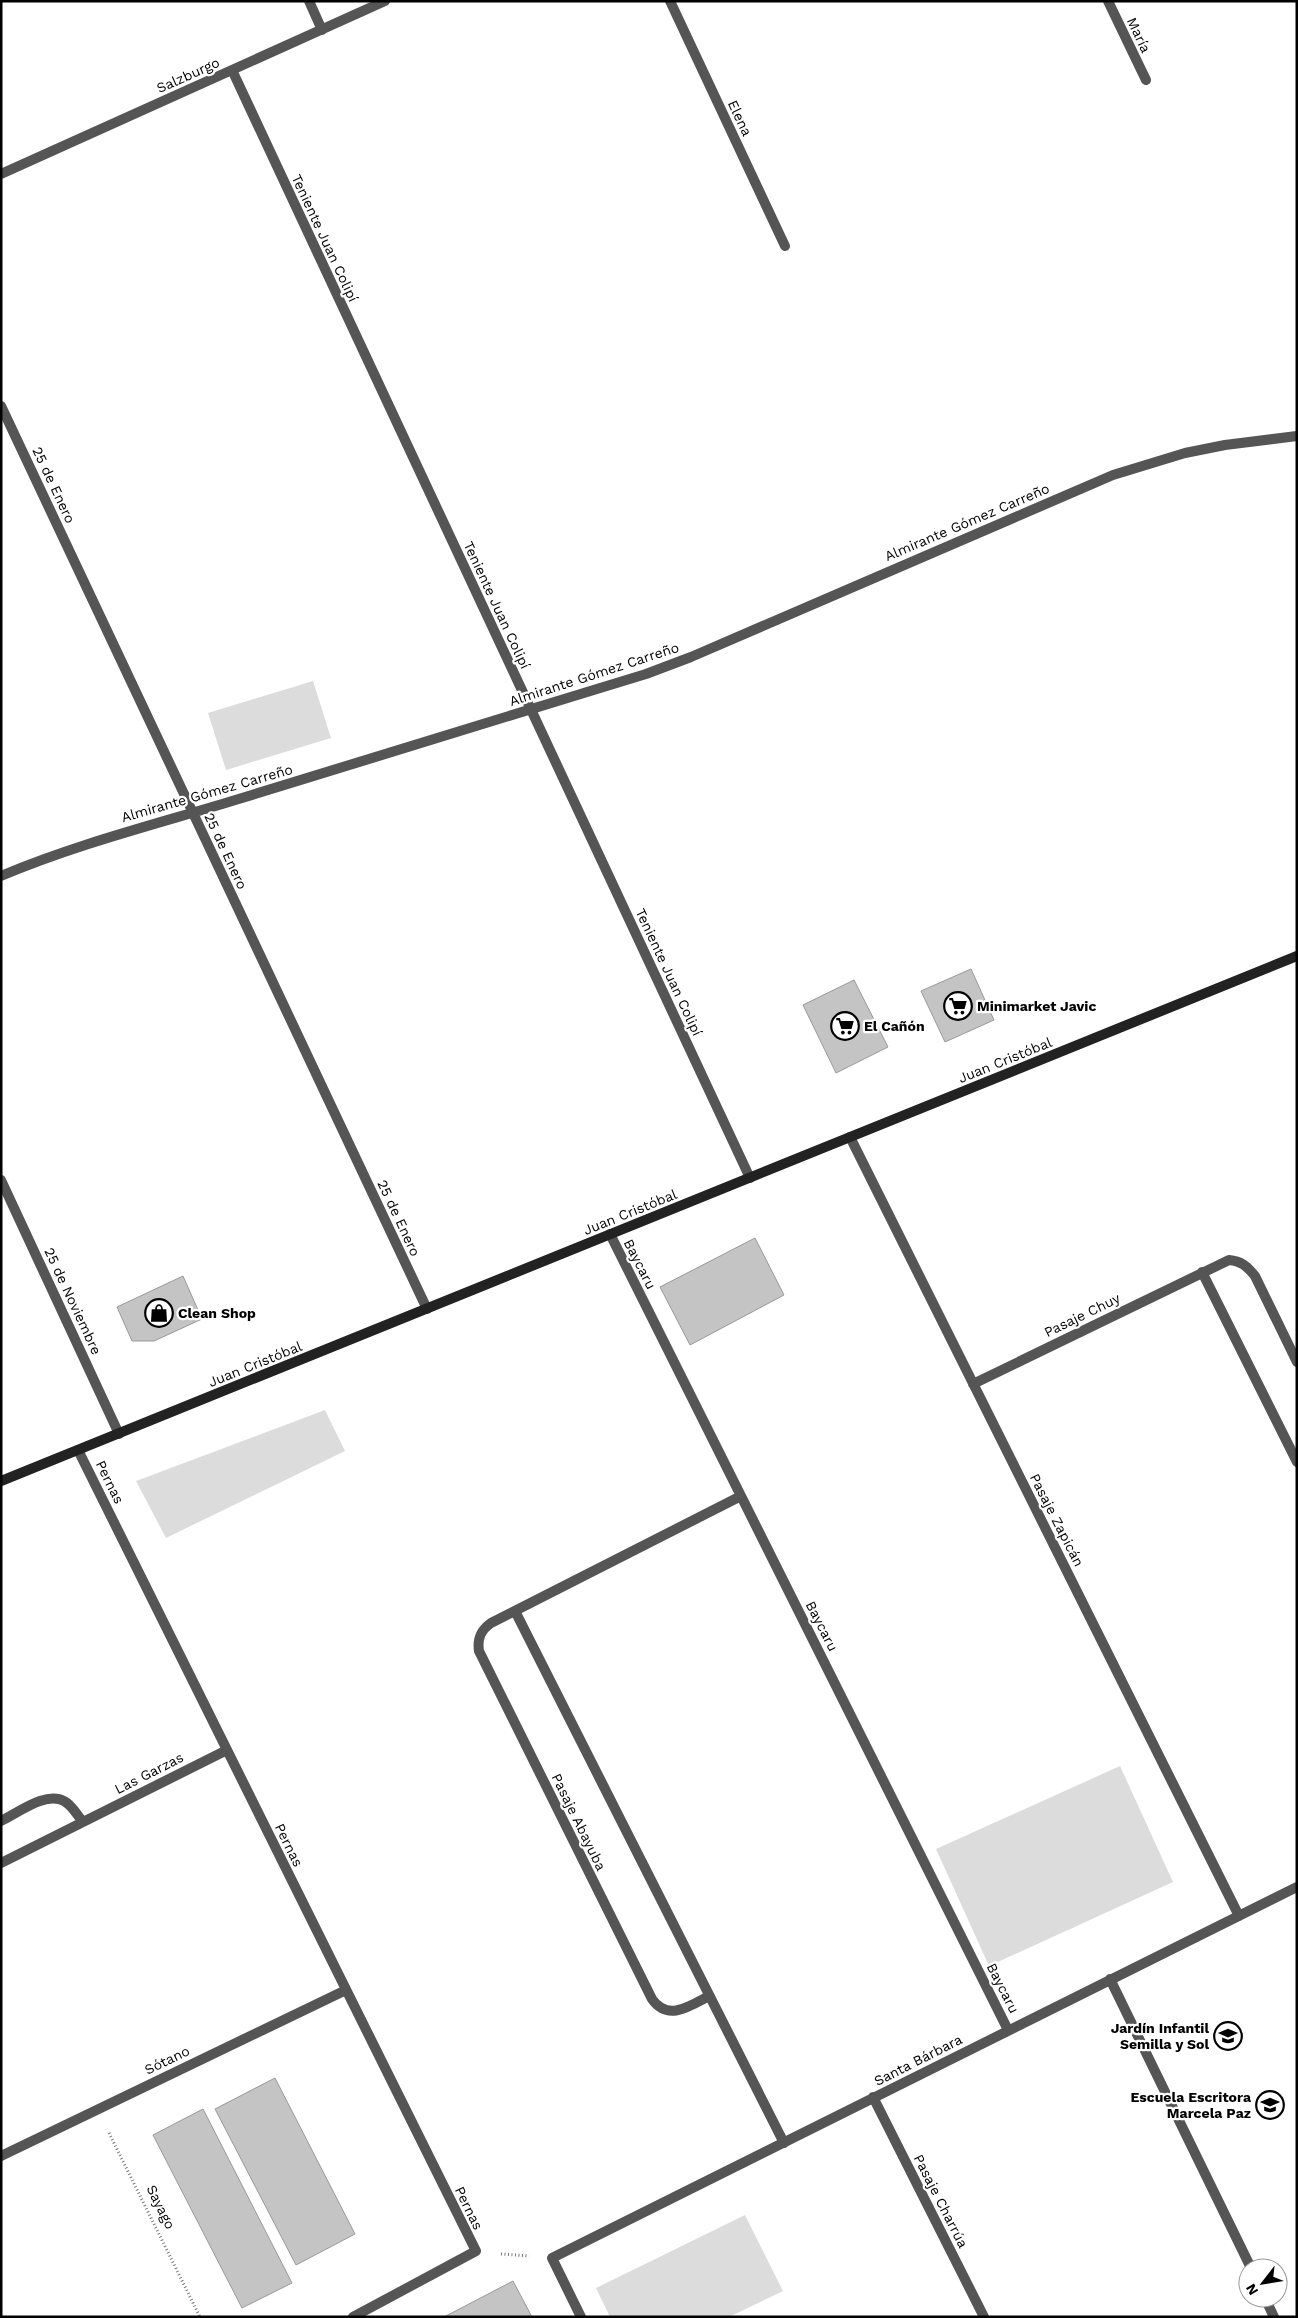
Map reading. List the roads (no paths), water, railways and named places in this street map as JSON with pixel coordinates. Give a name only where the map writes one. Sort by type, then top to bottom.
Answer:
[{"type":"street","points":[[309,1],[322,30]]},
{"type":"street","name":"Salzburgo","points":[[2,172],[385,1]]},
{"type":"street","name":"Elena","points":[[670,1],[786,246]]},
{"type":"street","name":"María","points":[[1108,1],[1146,80]]},
{"type":"street","name":"Teniente Juan Colipí","points":[[232,70],[750,1178]]},
{"type":"street","name":"25 de Enero","points":[[1,406],[427,1309]]},
{"type":"street","name":"Almirante Gómez Carreño","points":[[1,876],[59,853],[646,674],[690,657],[1113,474],[1185,453],[1225,445],[1297,436]]},
{"type":"street","name":"Juan Cristóbal","points":[[1,1481],[1297,956]]},
{"type":"street","name":"Pasaje Zapicán","points":[[850,1137],[1239,1916]]},
{"type":"street","name":"25 de Noviembre","points":[[1,1180],[119,1434]]},
{"type":"street","name":"Baycaru","points":[[610,1234],[1008,2030]]},
{"type":"street","name":"Pasaje Chuy","points":[[974,1384],[1229,1260],[1239,1261],[1248,1267],[1255,1276],[1297,1362]]},
{"type":"street","points":[[1202,1272],[1297,1462]]},
{"type":"street","name":"Pernas","points":[[78,1450],[476,2252],[354,2317]]},
{"type":"street","name":"Pasaje Abayuba","points":[[709,1996],[678,2011],[671,2012],[657,2006],[652,2000],[479,1651],[478,1643],[484,1628],[741,1496]]},
{"type":"street","points":[[515,1611],[784,2143]]},
{"type":"street","name":"Las Garzas","points":[[1,1863],[227,1750]]},
{"type":"street","points":[[1,1821],[41,1801],[57,1798],[70,1806],[83,1822]]},
{"type":"street","name":"Santa Bárbara","points":[[581,2317],[552,2258],[1297,1887]]},
{"type":"street","points":[[1110,1979],[1246,2258]]},
{"type":"street","name":"Sótano","points":[[1,2156],[346,1990]]},
{"type":"street","name":"Pasaje Charrúa","points":[[873,2097],[984,2317]]},
{"type":"place","name":"Minimarket Javic","points":[[958,1006]]},
{"type":"place","name":"El Cañón","points":[[845,1026]]},
{"type":"place","name":"Clean Shop","points":[[159,1313]]},
{"type":"place","name":"Jardín Infantil Semilla y Sol","points":[[1228,2036]]},
{"type":"place","name":"Escuela Escritora Marcela Paz","points":[[1270,2105]]}]
